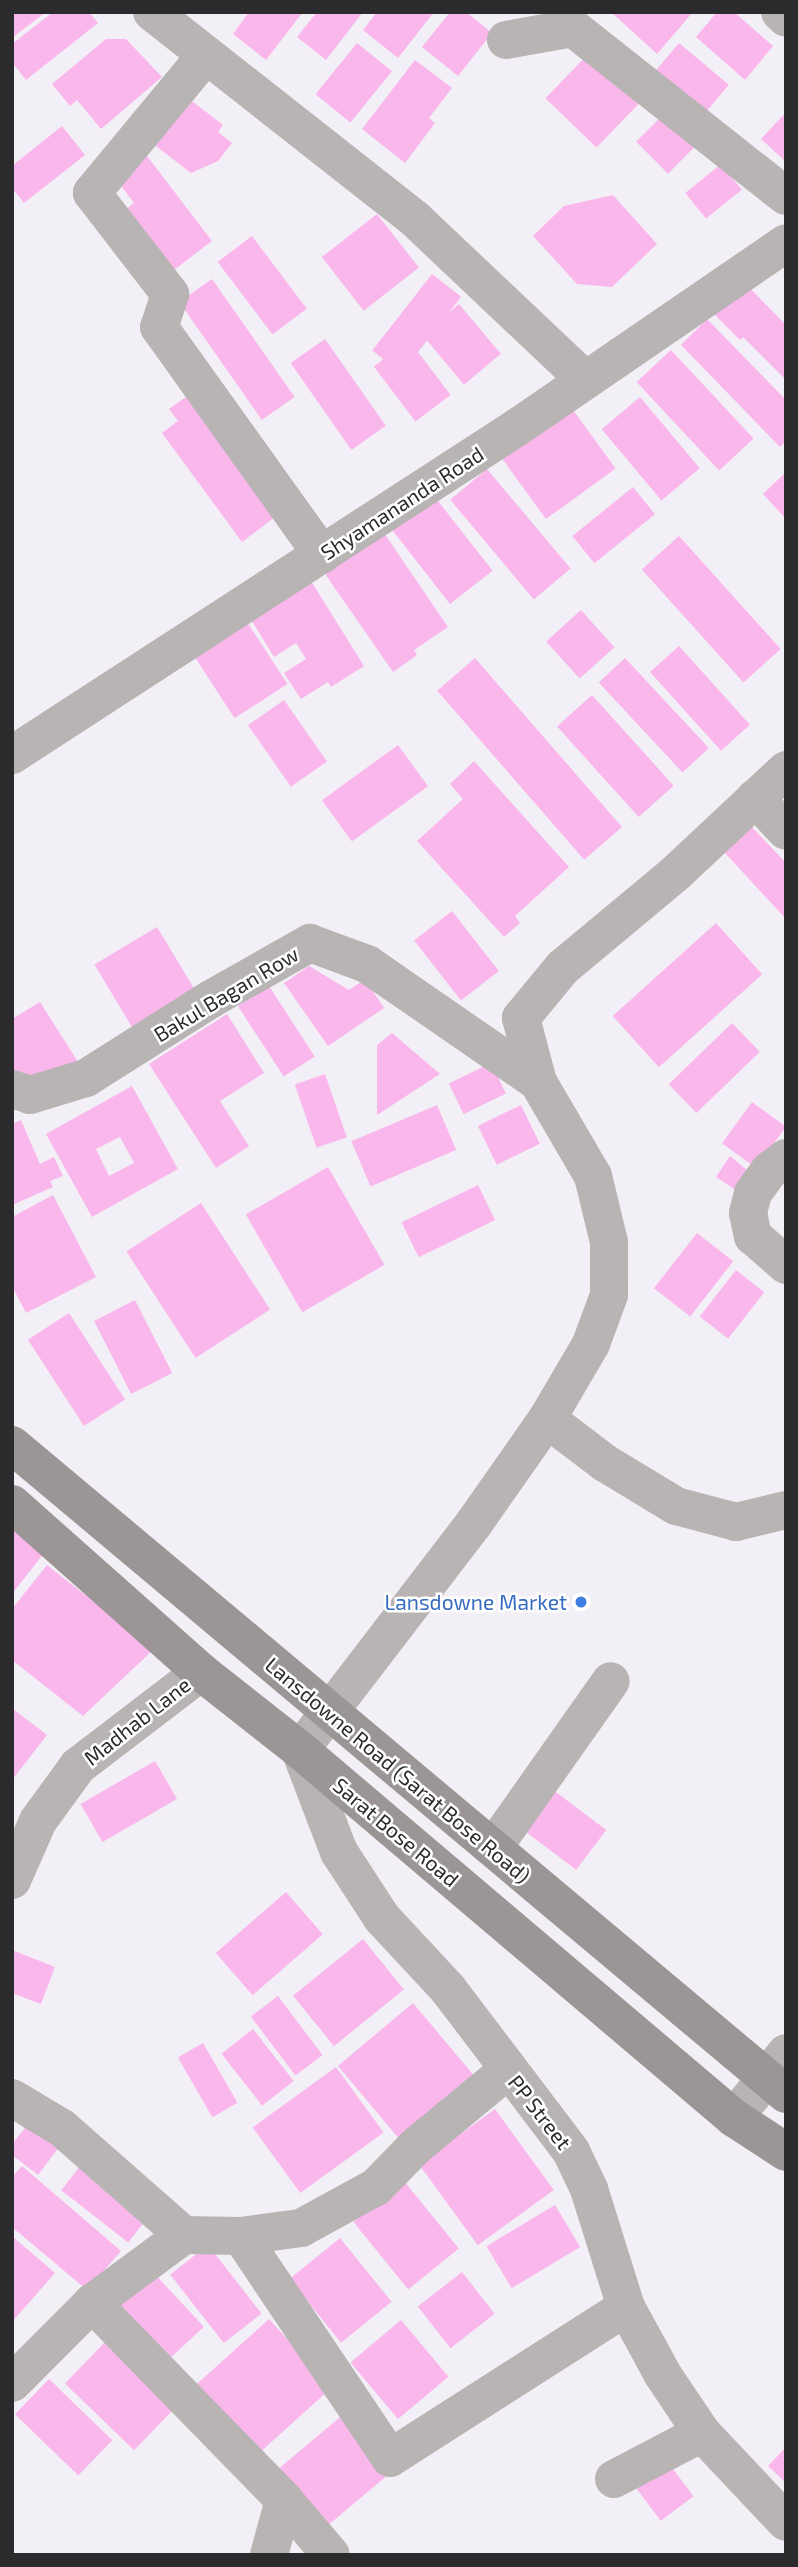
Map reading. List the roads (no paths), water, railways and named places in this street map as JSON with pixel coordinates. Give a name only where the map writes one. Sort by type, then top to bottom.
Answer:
[{"type":"main road","name":"Lansdowne Road (Sarat Bose Road)","points":[[12,1445],[493,1848],[779,2076]]},
{"type":"main road","name":"Sarat Bose Road","points":[[12,1504],[201,1672],[300,1750],[734,2118],[786,2152]]},
{"type":"street","points":[[152,12],[415,219],[585,380]]},
{"type":"street","points":[[780,12],[786,18]]},
{"type":"street","points":[[506,40],[573,28],[786,196]]},
{"type":"street","points":[[206,55],[92,193],[170,294],[159,327],[322,555]]},
{"type":"street","name":"Shyamananda Road","points":[[12,755],[322,555],[786,243]]},
{"type":"street","points":[[300,1750],[475,1522],[547,1419],[591,1344],[609,1295],[609,1242],[593,1176],[538,1082],[521,1018],[562,967],[676,873],[786,770]]},
{"type":"street","points":[[755,798],[786,831]]},
{"type":"street","name":"Bakul Bagan Row","points":[[12,1088],[30,1095],[86,1078],[211,999],[310,943],[367,964],[538,1082]]},
{"type":"street","points":[[786,1158],[769,1171],[753,1193],[748,1213],[753,1236],[786,1265]]},
{"type":"street","points":[[547,1419],[605,1463],[676,1507],[736,1522],[786,1510]]},
{"type":"street","name":"Madhab Lane","points":[[12,1880],[38,1821],[78,1766],[201,1672]]},
{"type":"street","points":[[493,1848],[611,1681]]},
{"type":"street","name":"PP Street","points":[[300,1750],[339,1852],[382,1918],[448,1989],[571,2151],[589,2189],[626,2307],[663,2375],[702,2433],[786,2522]]},
{"type":"street","points":[[12,2382],[92,2303],[184,2235],[241,2236],[301,2228],[376,2187],[416,2146],[508,2070]]},
{"type":"street","points":[[734,2118],[779,2076]]},
{"type":"street","points":[[12,2098],[62,2128],[184,2235]]},
{"type":"street","points":[[241,2236],[390,2458],[626,2307]]},
{"type":"street","points":[[92,2303],[284,2500],[331,2555]]},
{"type":"street","points":[[614,2479],[702,2433]]},
{"type":"street","points":[[270,2555],[284,2500]]},
{"type":"place","name":"Lansdowne Market","points":[[581,1602]]}]
